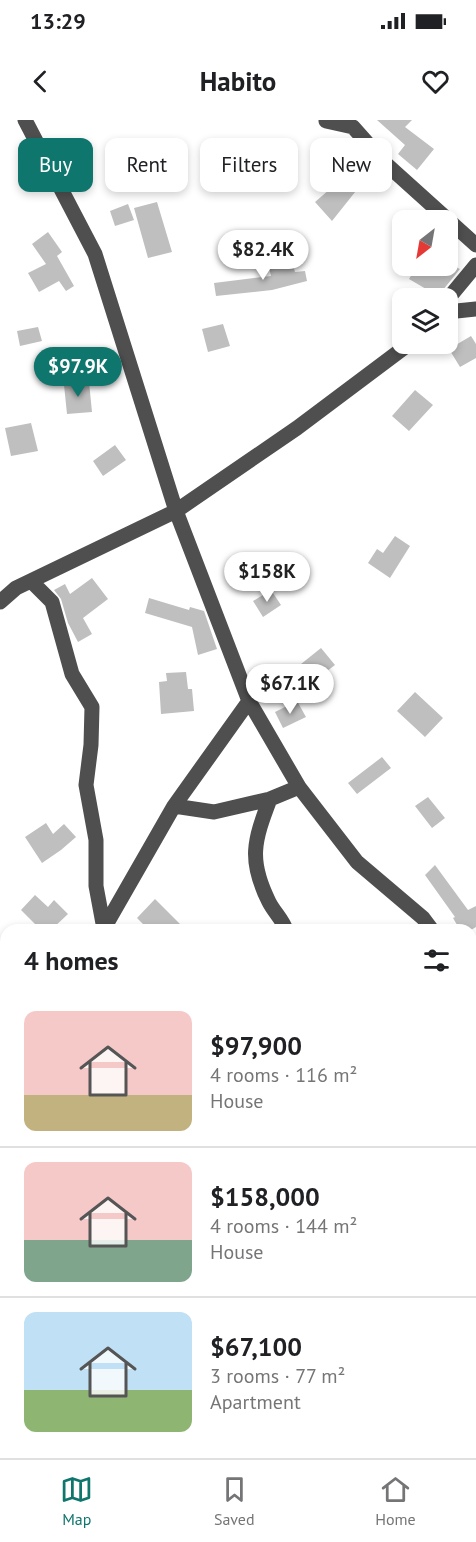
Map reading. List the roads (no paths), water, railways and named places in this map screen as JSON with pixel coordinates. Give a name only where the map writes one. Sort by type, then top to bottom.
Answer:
[{"type":"street","points":[[26,120],[95,254],[176,511],[249,701],[299,787],[357,862],[428,924]]},
{"type":"street","points":[[326,121],[353,128],[385,163],[476,245]]},
{"type":"street","points":[[457,288],[476,265]]},
{"type":"street","points":[[458,311],[476,309]]},
{"type":"street","points":[[0,602],[16,588],[176,511],[297,428],[396,354]]},
{"type":"street","points":[[31,581],[52,602],[72,674],[92,706],[91,745],[86,785],[96,840],[96,886],[102,924]]},
{"type":"street","points":[[106,924],[174,806],[249,701]]},
{"type":"street","points":[[174,806],[214,812],[270,799],[299,787]]},
{"type":"street","points":[[270,799],[257,836],[256,871],[271,906],[282,924]]}]
